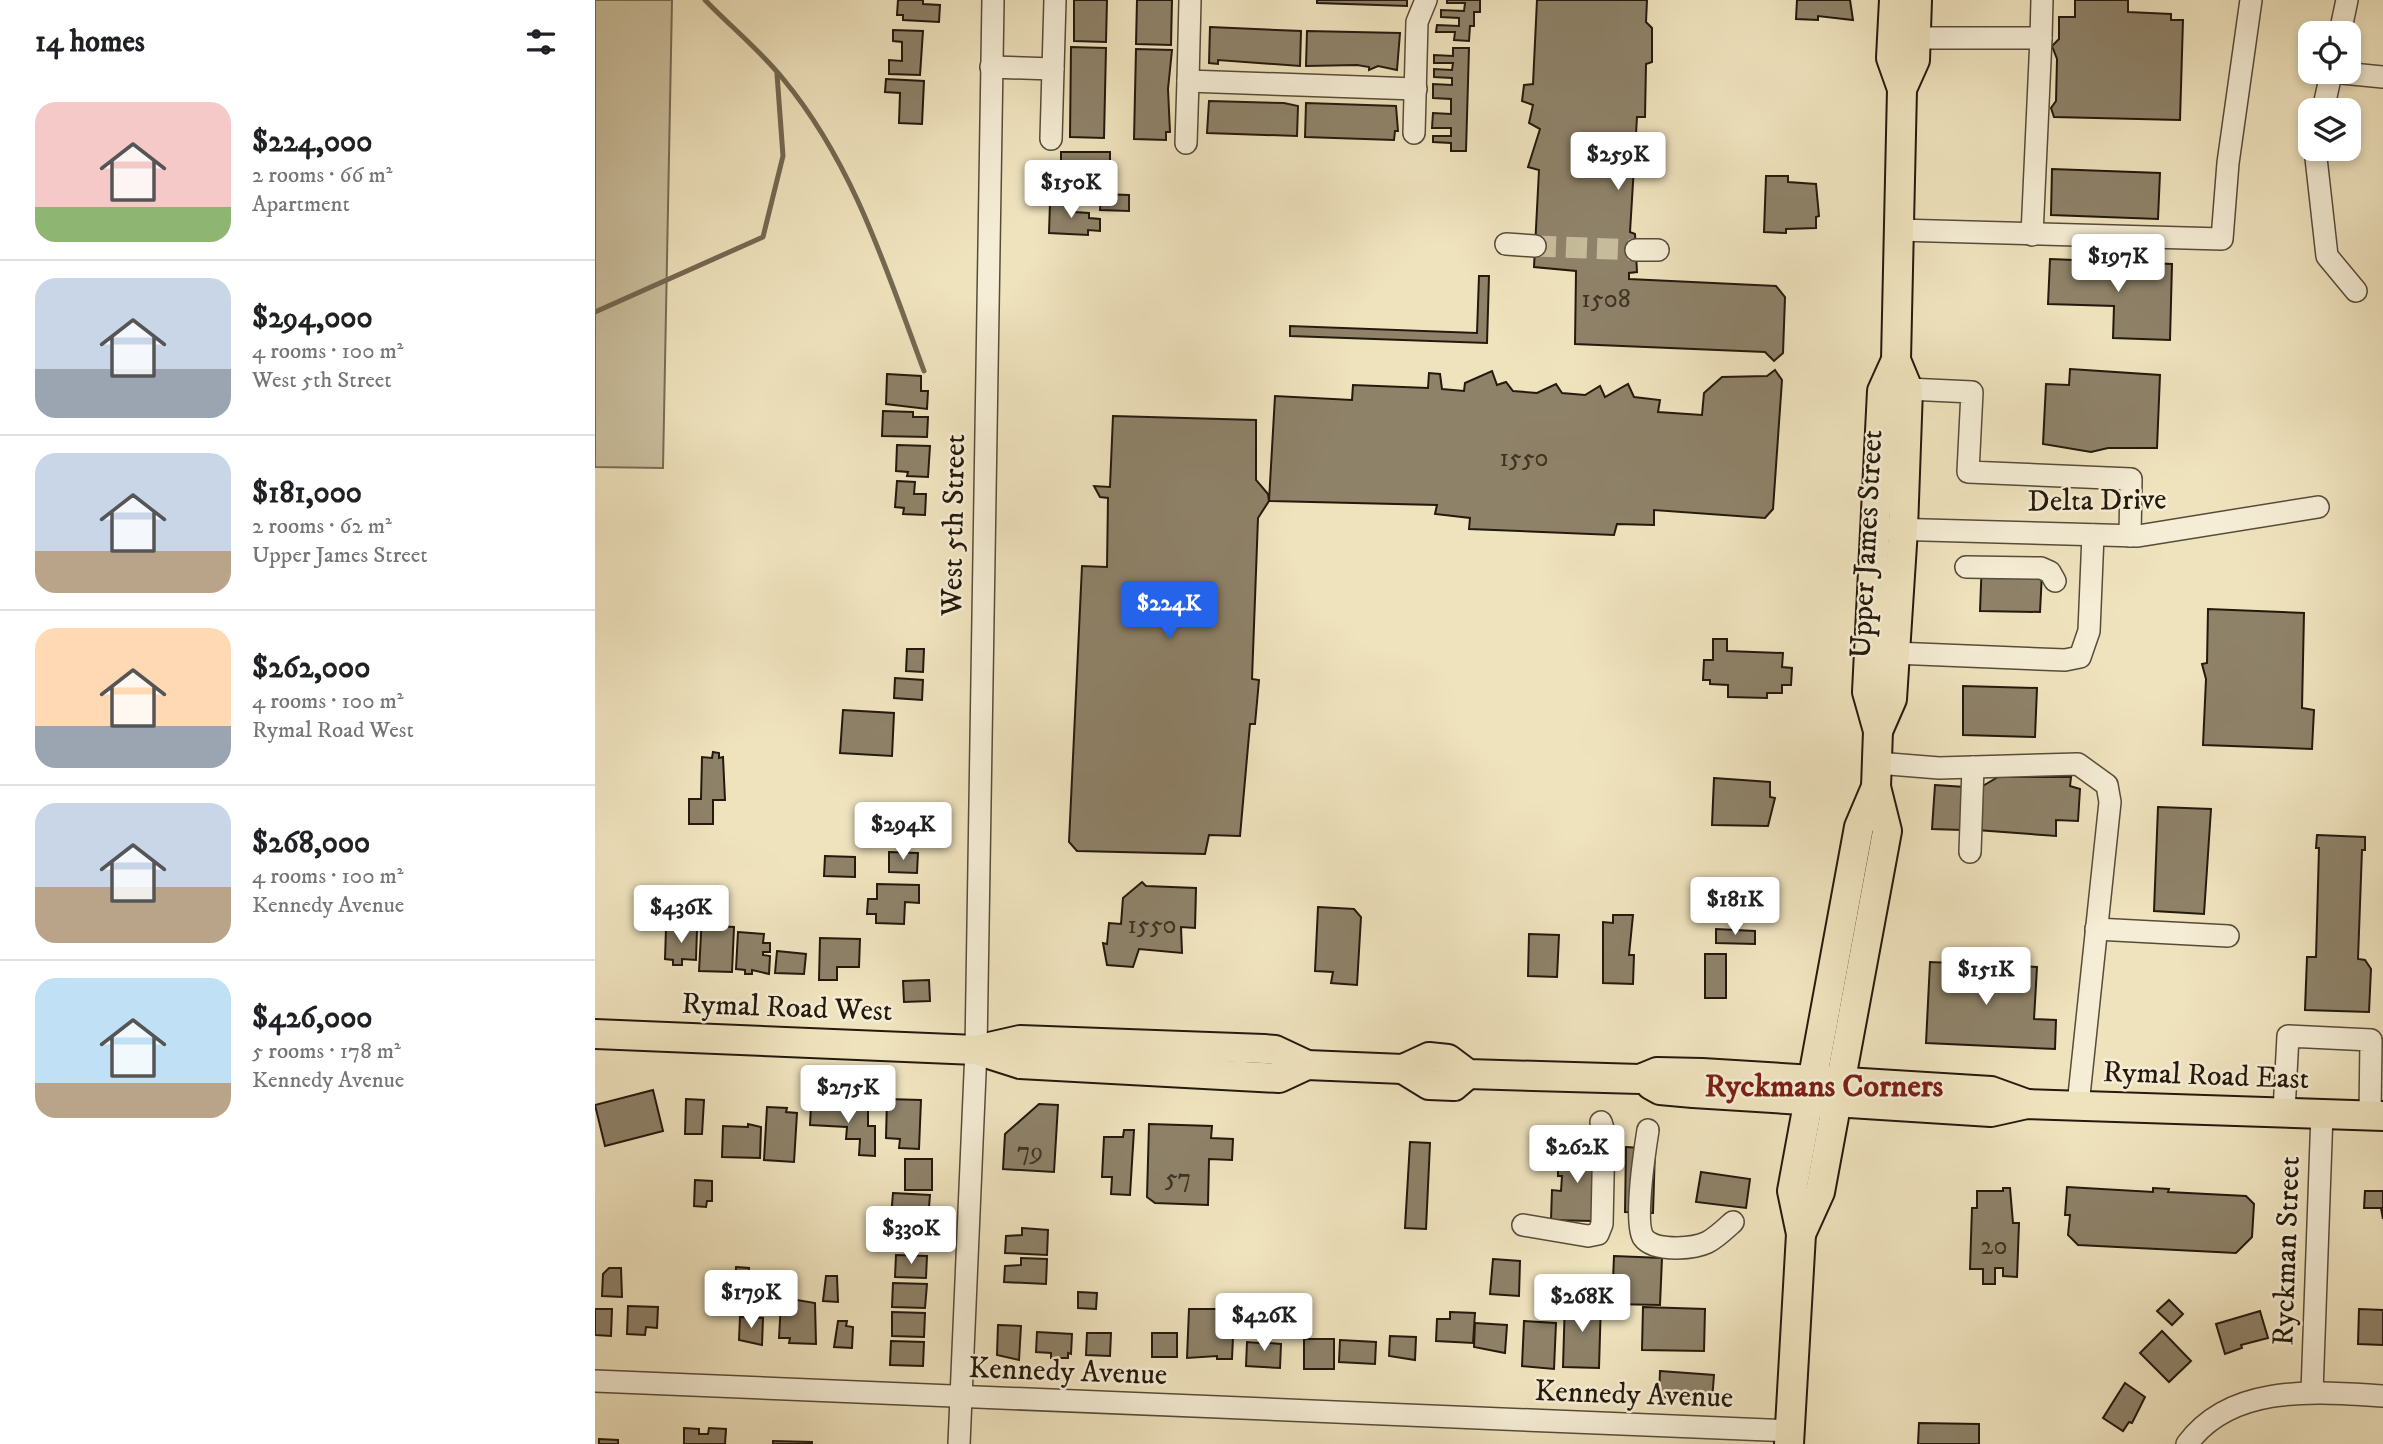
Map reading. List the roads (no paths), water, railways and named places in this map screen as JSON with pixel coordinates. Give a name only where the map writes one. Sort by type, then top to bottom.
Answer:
[{"type":"main road","name":"Upper James Street","points":[[1789,1438],[1801,1234],[1792,1191],[1824,1092],[1880,879],[1887,831],[1877,775],[1878,731],[1867,692],[1908,389],[1896,360],[1902,89],[1891,58],[1894,0]]},
{"type":"main road","name":"Upper James Street","points":[[1902,89],[1915,60],[1917,0]]},
{"type":"main road","name":"Upper James Street","points":[[1878,731],[1892,699],[1894,653],[1882,391],[1896,360]]},
{"type":"main road","name":"Rymal Road West","points":[[595,1034],[976,1050],[1020,1064],[1279,1078],[1307,1065],[1403,1069],[1429,1057],[1448,1059],[1468,1074],[1640,1079]]},
{"type":"main road","name":"Rymal Road East","points":[[1640,1079],[1660,1090],[1991,1091],[2027,1104],[2377,1116]]},
{"type":"street","name":"West 5th Street","points":[[960,1444],[976,1050],[993,0]]},
{"type":"street","points":[[1051,139],[1055,0]]},
{"type":"street","points":[[1186,143],[1190,0]]},
{"type":"street","points":[[1414,133],[1417,22],[1426,0]]},
{"type":"street","points":[[2032,235],[2042,0]]},
{"type":"street","points":[[1898,230],[2222,239],[2228,163],[2251,0]]},
{"type":"street","points":[[2343,21],[2347,0]]},
{"type":"street","points":[[1916,38],[2041,38]]},
{"type":"street","points":[[992,67],[1053,69]]},
{"type":"street","points":[[2361,75],[2383,76]]},
{"type":"street","points":[[1188,81],[1416,89]]},
{"type":"street","points":[[2316,161],[2327,256],[2356,291]]},
{"type":"street","points":[[1506,244],[1535,246]]},
{"type":"street","points":[[1636,250],[1658,250]]},
{"type":"street","points":[[1908,389],[1972,392],[1968,472],[2131,480],[2130,536]]},
{"type":"street","name":"Delta Drive","points":[[1889,529],[2130,536],[2318,507]]},
{"type":"street","points":[[1894,653],[2065,660],[2080,657],[2089,631],[2093,535]]},
{"type":"street","points":[[1966,567],[2041,568],[2050,572],[2055,581]]},
{"type":"street","points":[[1877,775],[1973,767],[2078,764],[2107,785],[2110,802],[2078,1105]]},
{"type":"street","points":[[1970,852],[1973,767]]},
{"type":"street","points":[[2096,929],[2228,936]]},
{"type":"street","points":[[2284,1111],[2288,1036],[2371,1040],[2377,1116]]},
{"type":"street","name":"Ryckman Street","points":[[2312,1392],[2322,1113]]},
{"type":"street","points":[[1523,1225],[1588,1236],[1598,1234],[1602,1224],[1604,1132],[1601,1122]]},
{"type":"street","points":[[1648,1130],[1640,1217],[1642,1235],[1649,1243],[1669,1248],[1709,1245],[1733,1222]]},
{"type":"street","name":"Kennedy Avenue","points":[[595,1381],[1789,1438]]},
{"type":"street","points":[[2187,1444],[2209,1419],[2259,1398],[2312,1392],[2383,1396]]},
{"type":"waterway","points":[[705,0],[775,69],[809,113],[830,147],[866,219],[924,371]]},
{"type":"waterway","points":[[595,312],[763,237],[783,156],[777,74]]},
{"type":"tunnel","points":[[1535,246],[1636,250]]},
{"type":"district","name":"Ryckmans Corners","points":[[1824,1087]]}]
